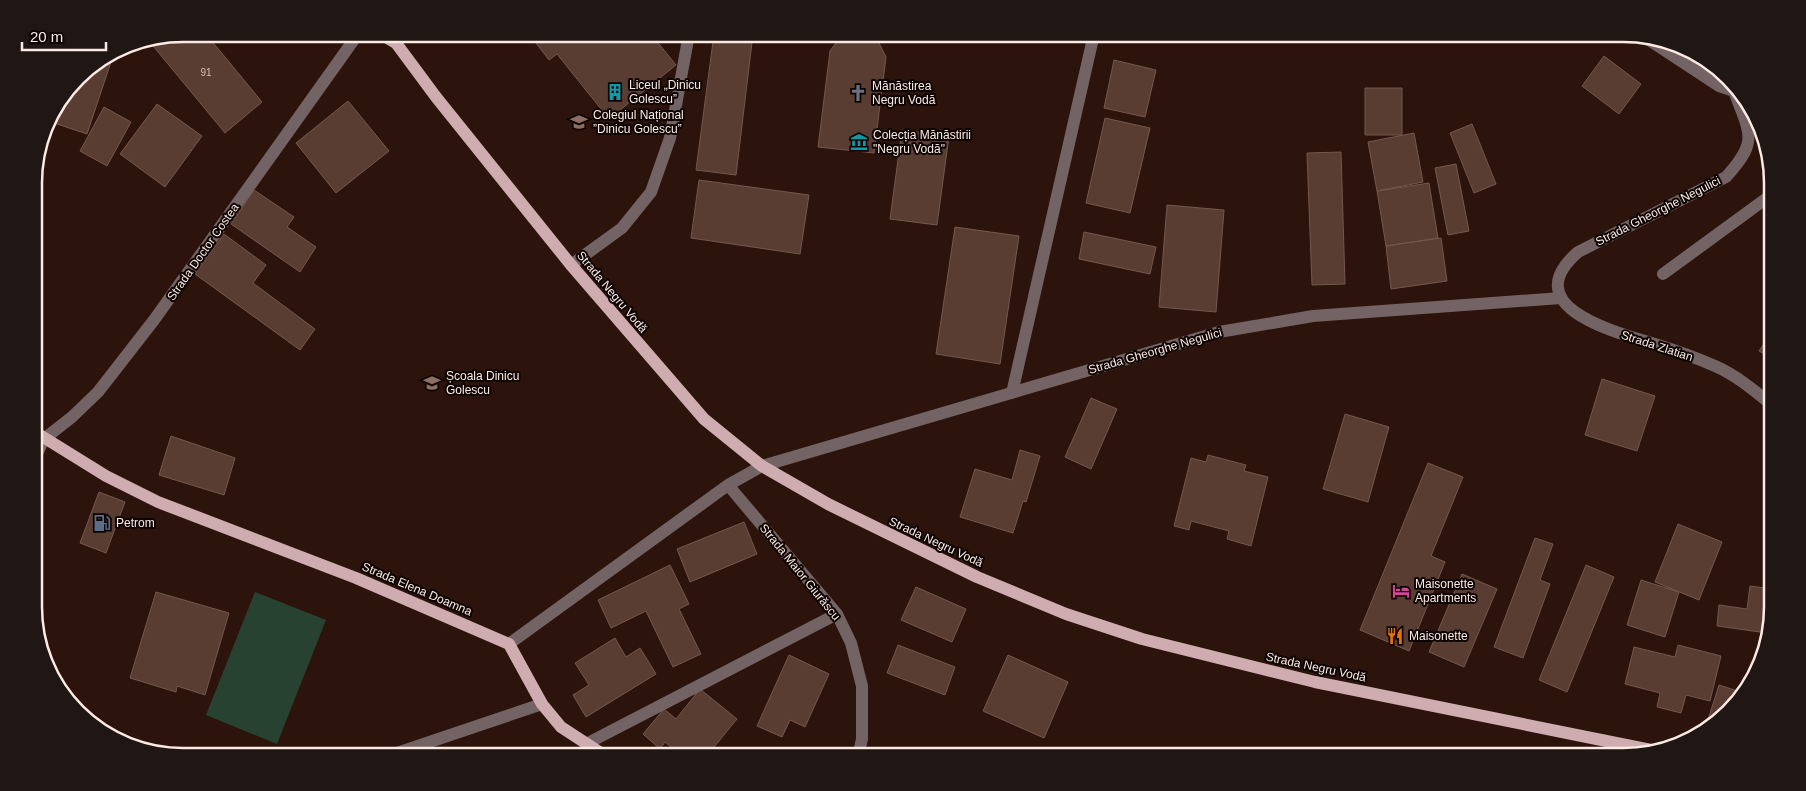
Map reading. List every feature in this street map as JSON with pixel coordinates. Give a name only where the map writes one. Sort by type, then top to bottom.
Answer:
[{"type":"main road","name":"Strada Negru Vodă","points":[[398,43],[436,97],[571,265],[704,419],[762,466],[836,508],[977,577],[1066,614],[1142,639],[1315,682],[1638,747]]},
{"type":"main road","name":"Strada Elena Doamna","points":[[42,436],[106,476],[158,502],[356,578],[509,644]]},
{"type":"main road","points":[[509,644],[542,704],[561,727],[592,748]]},
{"type":"street","points":[[1012,393],[1092,42]]},
{"type":"street","name":"Strada Doctor Costea","points":[[42,434],[72,417],[98,392],[154,320],[352,43]]},
{"type":"street","points":[[571,265],[622,228],[651,192],[670,138],[687,43]]},
{"type":"street","points":[[1660,48],[1727,89]]},
{"type":"street","name":"Strada Gheorghe Negulici","points":[[762,466],[1218,332],[1313,316],[1561,298],[1558,278],[1566,262],[1578,252],[1726,177],[1741,160],[1748,147],[1750,137],[1743,110]]},
{"type":"street","points":[[1664,274],[1764,200]]},
{"type":"street","name":"Strada Zlatian","points":[[1561,298],[1582,318],[1608,331],[1660,346],[1717,367],[1764,398]]},
{"type":"street","points":[[509,644],[728,485],[762,466]]},
{"type":"street","name":"Strada Maior Giurăscu","points":[[728,485],[837,614],[851,643],[862,686],[862,739],[860,748]]},
{"type":"street","points":[[586,744],[837,614]]},
{"type":"street","points":[[412,748],[542,704]]},
{"type":"green space","points":[[255,592],[326,620],[277,744],[206,715]]},
{"type":"building","points":[[174,43],[213,43],[262,102],[225,133],[153,46]]},
{"type":"building","name":"Liceul „Dinicu Golescu”","points":[[536,43],[658,43],[676,65],[609,119],[557,54],[549,60]]},
{"type":"building","points":[[713,43],[752,43],[736,175],[696,170]]},
{"type":"building","points":[[836,43],[879,43],[886,57],[874,153],[818,147],[830,51]]},
{"type":"building","points":[[1604,56],[1641,84],[1619,114],[1582,86]]},
{"type":"building","points":[[1114,60],[1156,70],[1145,117],[1104,108]]},
{"type":"building","points":[[111,62],[87,134],[56,124],[66,105],[78,91]]},
{"type":"building","points":[[1365,88],[1402,88],[1402,135],[1365,135]]},
{"type":"building","points":[[348,101],[389,151],[336,193],[296,143]]},
{"type":"building","points":[[157,104],[202,136],[165,187],[120,154]]},
{"type":"building","points":[[104,107],[131,122],[107,166],[80,151]]},
{"type":"building","points":[[1105,118],[1150,128],[1130,213],[1086,203]]},
{"type":"building","points":[[1472,124],[1496,184],[1474,193],[1450,133]]},
{"type":"building","points":[[902,130],[949,136],[937,225],[890,219]]},
{"type":"building","points":[[1414,133],[1423,182],[1377,191],[1368,142]]},
{"type":"building","points":[[1341,152],[1345,284],[1312,285],[1307,153]]},
{"type":"building","points":[[1456,164],[1469,231],[1448,235],[1435,168]]},
{"type":"building","points":[[699,180],[809,195],[800,254],[691,238]]},
{"type":"building","points":[[1429,183],[1438,238],[1386,246],[1377,191]]},
{"type":"building","points":[[254,190],[294,217],[287,227],[316,247],[300,272],[231,224]]},
{"type":"building","points":[[1167,205],[1224,210],[1216,312],[1159,307]]},
{"type":"building","points":[[955,227],[1019,236],[1000,364],[936,354]]},
{"type":"building","points":[[1084,232],[1156,247],[1150,274],[1079,259]]},
{"type":"building","points":[[224,234],[266,265],[253,283],[315,329],[300,350],[195,274]]},
{"type":"building","points":[[1441,238],[1447,281],[1391,289],[1386,246]]},
{"type":"building","points":[[1764,344],[1764,354],[1759,351]]},
{"type":"building","points":[[1602,379],[1655,396],[1637,451],[1585,435]]},
{"type":"building","points":[[1091,398],[1117,409],[1091,469],[1065,457]]},
{"type":"building","points":[[1345,414],[1389,427],[1368,502],[1323,489]]},
{"type":"building","points":[[171,436],[235,458],[224,495],[159,475]]},
{"type":"building","points":[[1020,450],[1040,456],[1026,502],[1023,501],[1013,533],[960,517],[975,469],[1012,480]]},
{"type":"building","points":[[1208,455],[1246,465],[1244,471],[1268,477],[1251,546],[1227,539],[1229,531],[1191,521],[1189,530],[1174,526],[1191,458],[1206,462]]},
{"type":"building","points":[[1428,463],[1463,477],[1431,556],[1445,562],[1409,651],[1360,630]]},
{"type":"building","name":"Petrom","points":[[99,492],[125,502],[106,553],[80,543]]},
{"type":"building","points":[[744,522],[757,554],[690,582],[677,549]]},
{"type":"building","points":[[1678,524],[1722,542],[1699,600],[1655,582]]},
{"type":"building","points":[[1535,538],[1553,544],[1540,580],[1550,584],[1523,658],[1494,647]]},
{"type":"building","points":[[670,565],[689,604],[679,609],[701,654],[673,667],[646,611],[611,628],[598,600]]},
{"type":"building","points":[[1586,565],[1614,577],[1567,692],[1539,680]]},
{"type":"building","points":[[1462,574],[1497,589],[1464,667],[1429,652]]},
{"type":"building","points":[[1641,580],[1679,592],[1665,637],[1627,625]]},
{"type":"building","points":[[1750,586],[1764,588],[1761,632],[1717,626],[1719,605],[1747,609]]},
{"type":"building","points":[[916,587],[966,609],[952,642],[901,620]]},
{"type":"building","points":[[156,592],[229,613],[205,695],[177,686],[176,692],[130,678]]},
{"type":"building","points":[[615,638],[626,657],[640,648],[656,674],[586,717],[573,695],[589,685],[575,663]]},
{"type":"building","points":[[898,645],[955,667],[945,695],[887,673]]},
{"type":"building","points":[[1678,645],[1721,656],[1710,701],[1686,695],[1681,713],[1657,707],[1660,693],[1625,684],[1634,647],[1675,657]]},
{"type":"building","points":[[789,655],[829,674],[805,727],[790,720],[782,737],[757,726]]},
{"type":"building","points":[[1008,655],[1068,682],[1044,738],[983,711]]},
{"type":"building","points":[[1719,685],[1736,690],[1728,700],[1708,719]]},
{"type":"building","points":[[700,689],[737,719],[713,748],[672,748],[665,742],[659,748],[643,734],[664,709],[676,719]]},
{"type":"place","name":"Liceul „Dinicu Golescu”","points":[[615,92]]},
{"type":"place","name":"Mănăstirea Negru Vodă","points":[[858,93]]},
{"type":"place","name":"Colegiul Național ”Dinicu Golescu”","points":[[579,122]]},
{"type":"place","name":"Colecția Mănăstirii \"Negru Vodă\"","points":[[859,142]]},
{"type":"place","name":"Școala Dinicu Golescu","points":[[432,383]]},
{"type":"place","name":"Petrom","points":[[102,523]]},
{"type":"place","name":"Maisonette Apartments","points":[[1401,591]]},
{"type":"place","name":"Maisonette","points":[[1395,636]]}]
